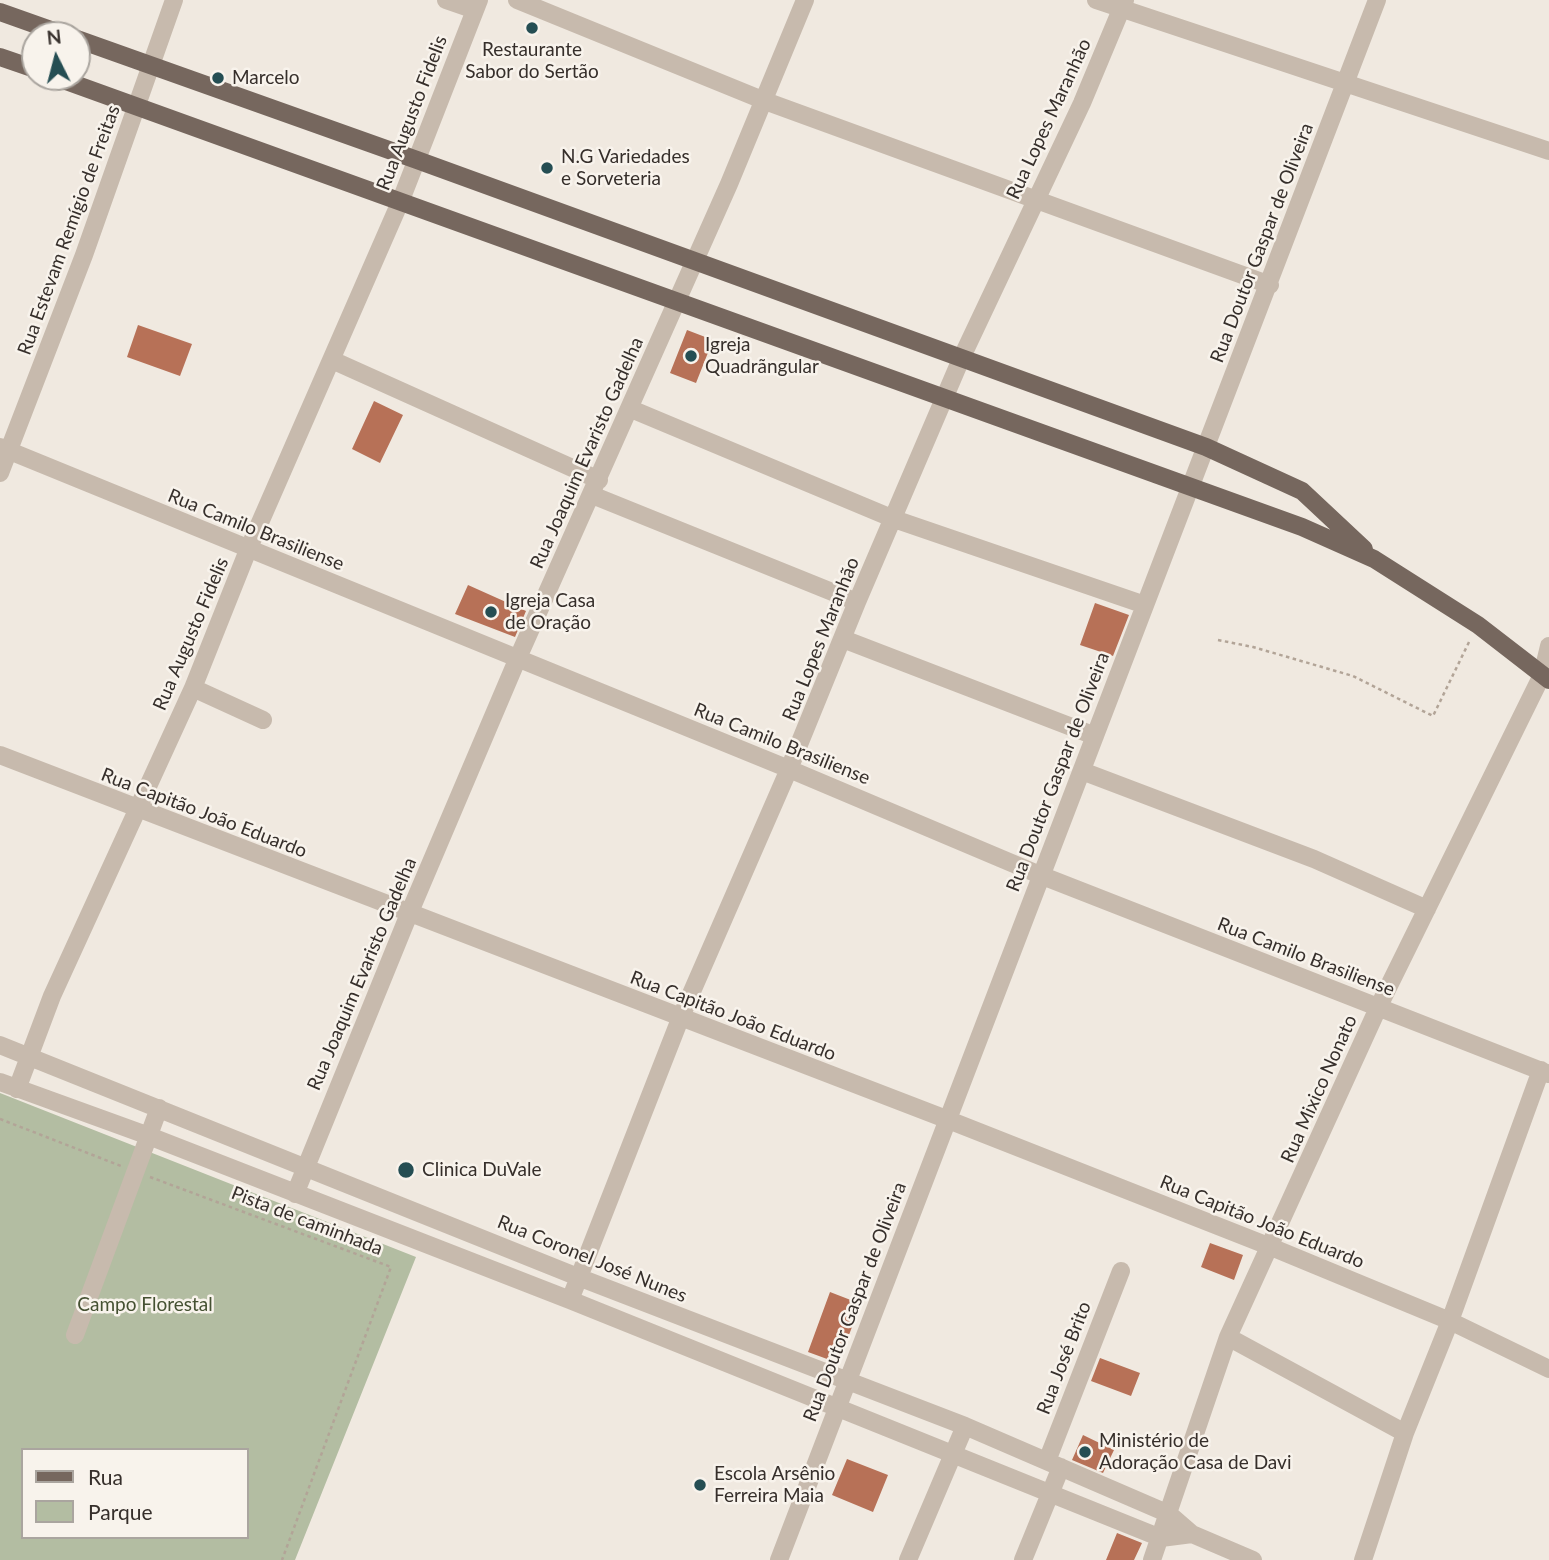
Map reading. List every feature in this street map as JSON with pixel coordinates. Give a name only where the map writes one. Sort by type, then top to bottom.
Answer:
[{"type":"main road","points":[[0,12],[25,21]]},
{"type":"main road","points":[[91,44],[1206,447],[1302,491],[1374,559]]},
{"type":"main road","points":[[0,57],[21,64]]},
{"type":"main road","points":[[91,91],[401,200],[1302,527],[1374,559],[1478,625],[1545,678]]},
{"type":"street","name":"Rua Estevam Remígio de Freitas","points":[[0,473],[4,449],[84,256],[174,0]]},
{"type":"street","points":[[446,0],[477,5]]},
{"type":"street","points":[[517,0],[765,101],[1270,285]]},
{"type":"street","name":"Rua Joaquim Evaristo Gadelha","points":[[295,1194],[408,914],[517,660],[596,488],[693,260],[765,101],[805,0]]},
{"type":"street","points":[[1096,0],[1123,4],[1345,84],[1549,151]]},
{"type":"street","name":"Rua Doutor Gaspar de Oliveira","points":[[779,1560],[1040,875],[1193,486],[1377,0]]},
{"type":"street","name":"Rua Lopes Maranhão","points":[[570,1300],[680,1019],[789,769],[944,398],[1082,103],[1123,4]]},
{"type":"street","name":"Rua Augusto Fidelis","points":[[17,1089],[52,996],[192,688],[248,550],[401,200],[477,5]]},
{"type":"street","points":[[332,360],[596,488],[857,602]]},
{"type":"street","points":[[631,409],[894,519],[1146,605]]},
{"type":"street","name":"Rua Camilo Brasiliense","points":[[4,449],[789,769],[1040,875],[1545,1072]]},
{"type":"street","points":[[844,639],[1095,736]]},
{"type":"street","name":"Rua Mixico Nonato","points":[[1152,1560],[1228,1337],[1378,1008],[1545,678],[1549,646]]},
{"type":"street","points":[[192,688],[263,720]]},
{"type":"street","name":"Rua Capitão João Eduardo","points":[[0,755],[1271,1247],[1450,1321],[1549,1370]]},
{"type":"street","points":[[1082,771],[1314,859],[1427,909]]},
{"type":"street","name":"Rua Coronel José Nunes","points":[[0,1045],[578,1277],[965,1426],[1169,1514],[1192,1534]]},
{"type":"street","points":[[1363,1560],[1405,1433],[1545,1072]]},
{"type":"street","points":[[0,1082],[149,1136],[570,1300],[839,1406],[1161,1538],[1192,1534],[1253,1560]]},
{"type":"street","points":[[75,1335],[159,1108]]},
{"type":"street","name":"Rua José Brito","points":[[1023,1560],[1050,1493],[1054,1464],[1121,1271]]},
{"type":"street","points":[[1228,1337],[1405,1433]]},
{"type":"street","points":[[908,1560],[965,1426]]},
{"type":"path","points":[[1218,640],[1253,646],[1353,676],[1433,716],[1478,625]]},
{"type":"path","name":"Pista de caminhada","points":[[0,1119],[391,1267],[282,1560]]},
{"type":"green space","name":"Campo Florestal","points":[[0,1093],[416,1257],[295,1560],[0,1560]]},
{"type":"building","points":[[138,325],[192,344],[180,376],[127,357]]},
{"type":"building","name":"Igreja Quadrãngular","points":[[687,330],[713,340],[696,383],[670,373]]},
{"type":"building","points":[[374,401],[403,415],[380,463],[352,449]]},
{"type":"building","name":"Igreja Casa de Oração","points":[[468,585],[526,611],[515,637],[455,614]]},
{"type":"building","points":[[1095,603],[1129,615],[1113,656],[1080,645]]},
{"type":"building","points":[[1210,1243],[1243,1255],[1234,1280],[1201,1267]]},
{"type":"building","points":[[830,1292],[861,1304],[838,1363],[808,1352]]},
{"type":"building","points":[[1100,1358],[1140,1373],[1131,1396],[1091,1381]]},
{"type":"building","points":[[1083,1435],[1114,1450],[1103,1473],[1072,1460]]},
{"type":"building","points":[[847,1459],[888,1475],[873,1512],[832,1495]]},
{"type":"building","points":[[1117,1533],[1142,1543],[1134,1560],[1106,1560]]},
{"type":"place","name":"Restaurante Sabor do Sertão","points":[[532,28]]},
{"type":"place","name":"Marcelo","points":[[218,78]]},
{"type":"place","name":"N.G Variedades e Sorveteria","points":[[547,168]]},
{"type":"place","name":"Igreja Quadrãngular","points":[[691,356]]},
{"type":"place","name":"Igreja Casa de Oração","points":[[491,612]]},
{"type":"place","name":"Clinica DuVale","points":[[406,1170]]},
{"type":"place","name":"Ministério de Adoração Casa de Davi","points":[[1085,1452]]},
{"type":"place","name":"Escola Arsênio Ferreira Maia","points":[[700,1485]]}]
